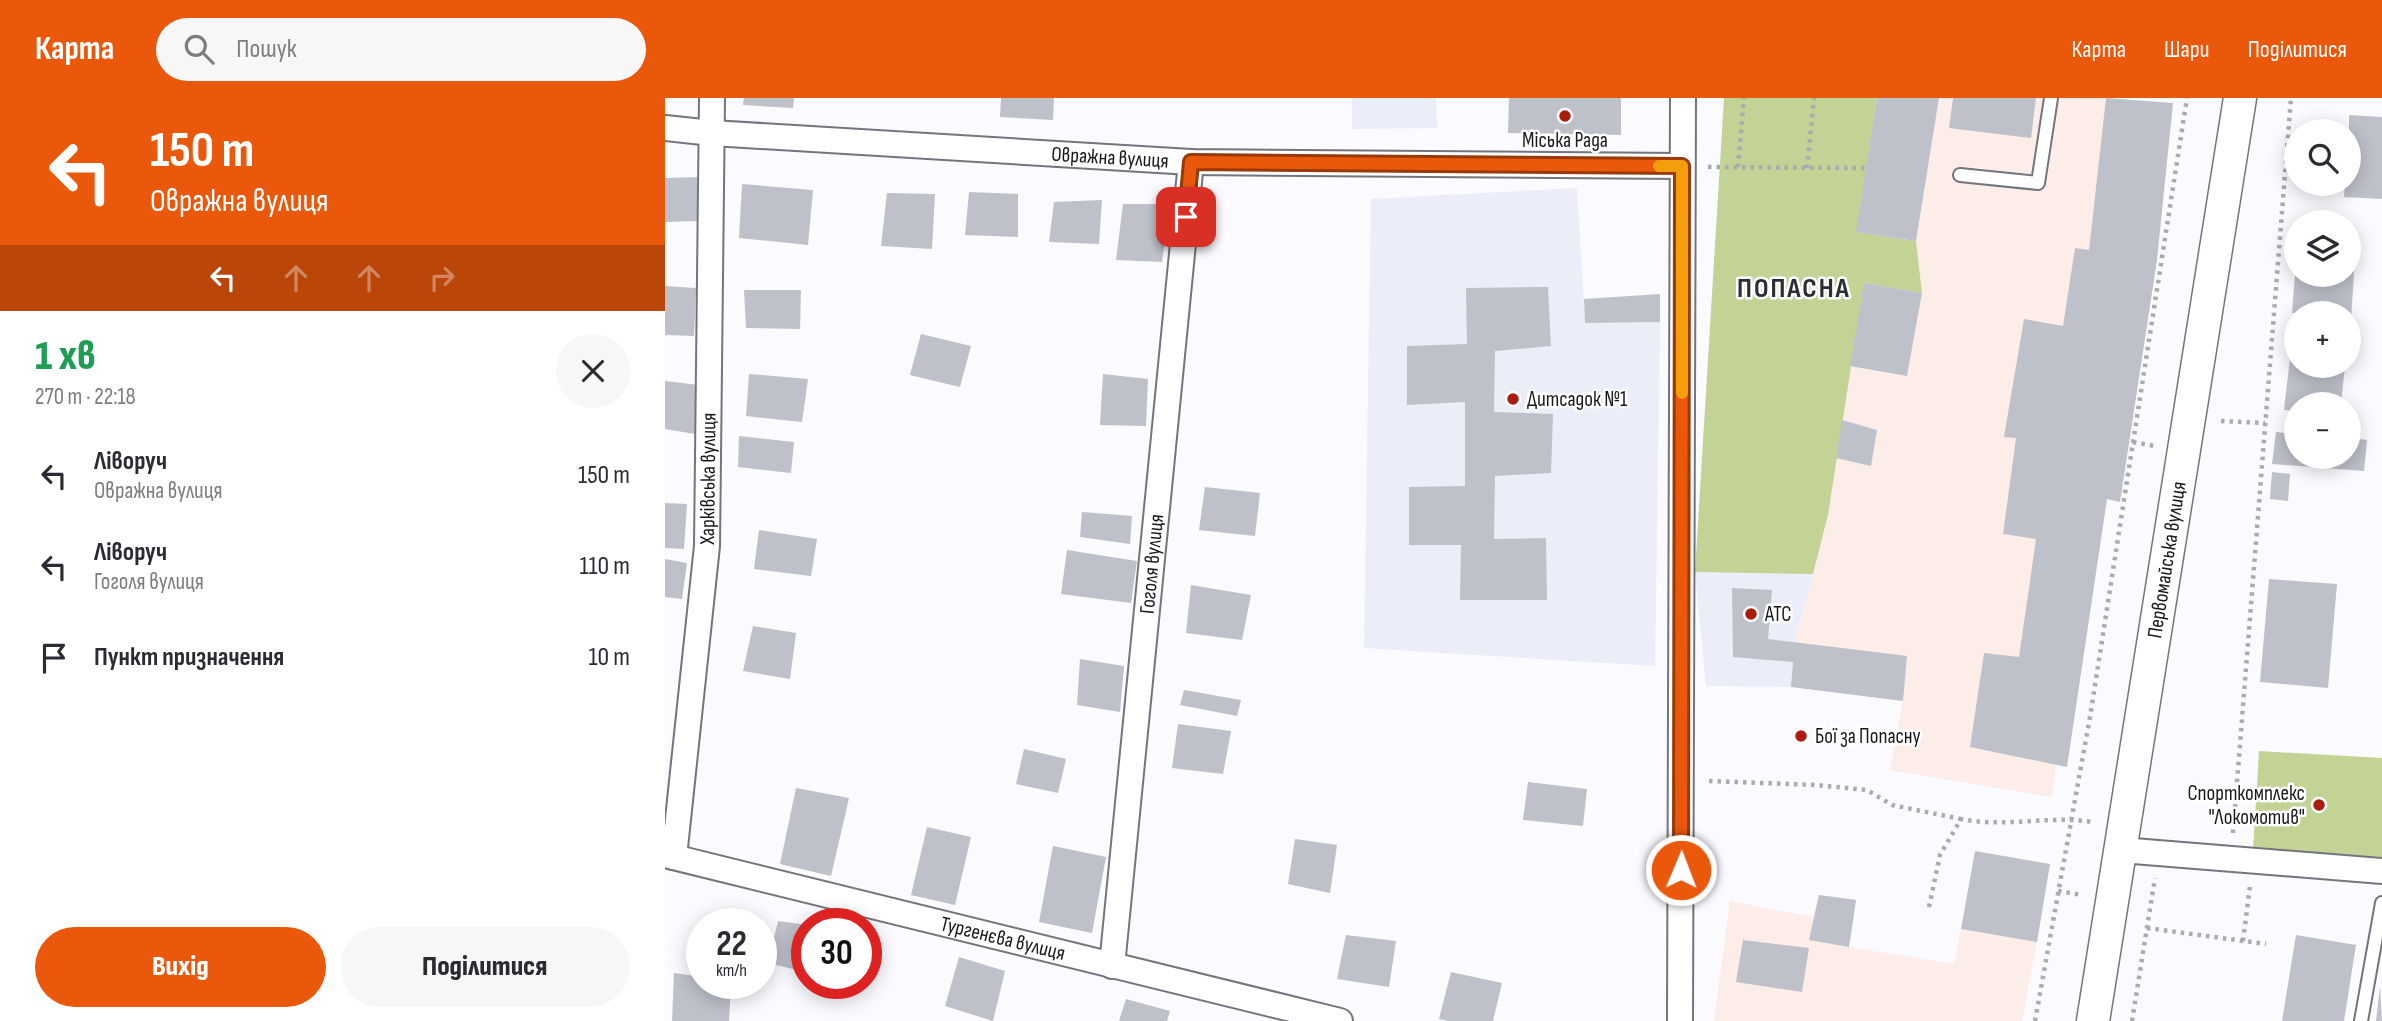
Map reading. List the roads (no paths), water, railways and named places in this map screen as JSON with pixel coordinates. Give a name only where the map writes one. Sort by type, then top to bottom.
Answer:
[{"type":"street","name":"Харківська вулиця","points":[[669,856],[707,546],[712,98]]},
{"type":"street","points":[[1680,1021],[1683,98]]},
{"type":"street","name":"Первомайська вулиця","points":[[2093,1021],[2240,98]]},
{"type":"street","name":"Овражна вулиця","points":[[665,128],[1191,162],[1682,166]]},
{"type":"street","name":"Гоголя вулиця","points":[[1112,965],[1191,162]]},
{"type":"street","points":[[2122,839],[2160,853],[2382,871]]},
{"type":"street","name":"Тургенєва вулиця","points":[[669,856],[1340,1021]]},
{"type":"lane","points":[[1960,175],[2038,183],[2051,98]]},
{"type":"lane","points":[[2361,1021],[2382,903]]},
{"type":"place","name":"Міська Рада","points":[[1565,116]]},
{"type":"place","name":"Дитсадок №1","points":[[1513,399]]},
{"type":"place","name":"АТС","points":[[1751,614]]},
{"type":"place","name":"Бої за Попасну","points":[[1801,736]]},
{"type":"place","name":"Спорткомплекс \"Локомотив\"","points":[[2319,805]]},
{"type":"district","name":"ПОПАСНА","points":[[1794,287]]}]
